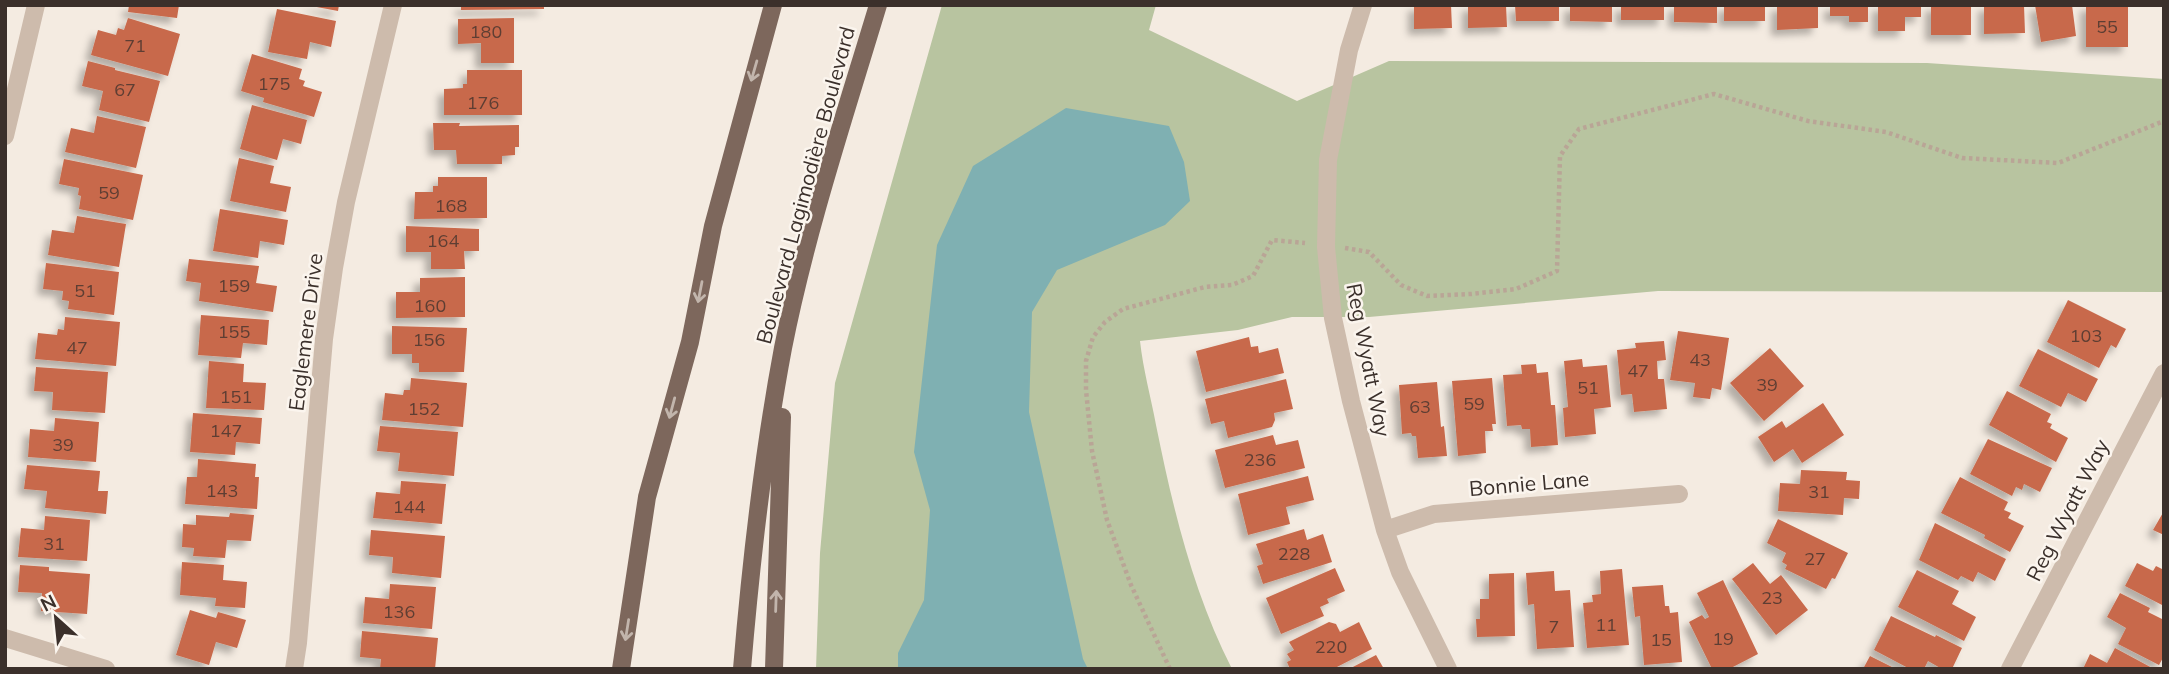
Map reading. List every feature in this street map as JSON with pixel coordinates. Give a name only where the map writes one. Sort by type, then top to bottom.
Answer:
[{"type":"main road","points":[[621,669],[647,497],[690,342],[716,212],[773,5]]},
{"type":"main road","name":"Boulevard Lagimodière Boulevard","points":[[742,669],[754,533],[783,347],[809,241],[878,5]]},
{"type":"main road","points":[[774,669],[783,347]]},
{"type":"street","points":[[5,136],[36,5]]},
{"type":"street","name":"Eaglemere Drive","points":[[294,669],[324,339],[334,268],[346,202],[393,5]]},
{"type":"street","name":"Reg Wyatt Way","points":[[1363,5],[1349,50],[1328,160],[1326,244],[1333,318],[1351,401],[1385,530],[1400,572],[1448,669]]},
{"type":"street","name":"Reg Wyatt Way","points":[[2010,669],[2164,373]]},
{"type":"street","name":"Bonnie Lane","points":[[1385,530],[1434,514],[1679,494]]},
{"type":"street","points":[[5,638],[106,669]]},
{"type":"path","points":[[1170,669],[1131,584],[1107,520],[1092,450],[1086,361],[1093,337],[1105,322],[1124,309],[1205,287],[1232,285],[1253,276],[1272,240],[1326,244],[1369,252],[1401,285],[1427,296],[1516,289],[1558,271],[1560,156],[1580,129],[1714,94],[1808,121],[1886,132],[1962,158],[2058,163],[2164,121]]},
{"type":"green space","points":[[942,5],[1156,5],[1149,30],[1297,101],[1389,61],[1927,63],[2164,79],[2164,292],[1658,291],[1369,317],[1292,317],[1238,330],[1140,341],[1177,519],[1206,610],[1232,669],[816,669],[820,553],[835,383]]},
{"type":"water","points":[[1066,108],[1169,126],[1184,162],[1190,201],[1165,225],[1057,270],[1032,312],[1029,412],[1083,659],[1088,669],[898,669],[898,653],[924,600],[930,510],[914,452],[937,245],[973,166]]},
{"type":"building","points":[[129,5],[179,5],[177,18],[128,12]]},
{"type":"building","points":[[306,5],[339,5],[338,11]]},
{"type":"building","points":[[461,5],[544,5],[544,9],[461,10]]},
{"type":"building","points":[[1414,5],[1451,5],[1452,28],[1414,29]]},
{"type":"building","points":[[1468,5],[1506,5],[1507,27],[1468,28]]},
{"type":"building","points":[[1515,5],[1559,5],[1559,21],[1516,21]]},
{"type":"building","points":[[1570,5],[1612,5],[1612,22],[1570,21]]},
{"type":"building","points":[[1621,5],[1664,5],[1664,20],[1621,20]]},
{"type":"building","points":[[1674,5],[1717,5],[1717,23],[1674,22]]},
{"type":"building","points":[[1724,5],[1765,5],[1765,21],[1724,21]]},
{"type":"building","points":[[1777,5],[1818,5],[1818,28],[1777,30]]},
{"type":"building","points":[[1830,5],[1868,5],[1868,22],[1849,22],[1849,16],[1830,16]]},
{"type":"building","points":[[1878,5],[1921,5],[1921,17],[1905,17],[1905,31],[1878,31]]},
{"type":"building","points":[[1931,5],[1971,5],[1971,35],[1931,35]]},
{"type":"building","points":[[1984,5],[2024,5],[2025,33],[1984,34]]},
{"type":"building","points":[[2035,5],[2072,5],[2076,36],[2041,42]]},
{"type":"building","points":[[2086,5],[2128,5],[2128,47],[2086,47]]},
{"type":"building","points":[[277,9],[336,21],[331,47],[310,42],[307,59],[268,52]]},
{"type":"building","points":[[128,18],[180,34],[168,76],[91,55],[98,30],[116,35],[118,28],[124,30]]},
{"type":"building","points":[[514,18],[514,63],[481,63],[481,43],[458,44],[458,19]]},
{"type":"building","points":[[252,54],[302,69],[299,79],[305,81],[303,86],[322,92],[314,117],[263,102],[264,98],[241,91]]},
{"type":"building","points":[[88,61],[160,81],[149,122],[99,110],[103,91],[82,86]]},
{"type":"building","points":[[467,70],[522,70],[522,115],[444,115],[444,89],[463,88],[463,84],[467,84]]},
{"type":"building","points":[[252,105],[307,120],[301,144],[283,139],[277,160],[240,149]]},
{"type":"building","points":[[97,116],[146,127],[136,168],[65,152],[71,128],[94,133]]},
{"type":"building","points":[[433,123],[460,123],[459,126],[519,125],[519,147],[515,147],[515,155],[502,156],[502,164],[457,164],[456,150],[434,150]]},
{"type":"building","points":[[239,158],[274,166],[270,183],[291,187],[286,212],[230,201]]},
{"type":"building","points":[[64,159],[143,175],[133,220],[79,209],[79,188],[59,184]]},
{"type":"building","points":[[438,177],[487,177],[487,218],[414,219],[415,192],[433,192],[433,186],[438,186]]},
{"type":"building","points":[[220,209],[288,220],[284,245],[260,241],[258,258],[213,251]]},
{"type":"building","points":[[77,216],[126,224],[119,267],[48,255],[52,230],[74,233]]},
{"type":"building","points":[[406,226],[479,229],[479,251],[464,251],[465,269],[431,269],[431,252],[406,252]]},
{"type":"building","points":[[189,259],[259,266],[256,283],[277,286],[273,312],[199,301],[201,283],[186,281]]},
{"type":"building","points":[[46,263],[119,272],[114,315],[68,309],[69,301],[62,300],[63,291],[43,289]]},
{"type":"building","points":[[465,277],[465,317],[396,318],[396,292],[420,292],[420,278]]},
{"type":"building","points":[[2068,300],[2126,329],[2116,348],[2111,345],[2099,368],[2047,342]]},
{"type":"building","points":[[201,315],[269,320],[267,345],[243,343],[241,358],[198,355]]},
{"type":"building","points":[[65,317],[120,322],[116,366],[35,359],[38,333],[57,335],[58,329],[64,330]]},
{"type":"building","points":[[392,326],[467,328],[464,372],[419,372],[419,363],[412,363],[412,354],[392,354]]},
{"type":"building","points":[[1678,331],[1729,338],[1721,390],[1712,388],[1710,399],[1693,397],[1695,383],[1670,380]]},
{"type":"building","points":[[1249,337],[1251,347],[1258,346],[1259,353],[1278,348],[1284,373],[1206,392],[1196,351]]},
{"type":"building","points":[[1664,341],[1666,360],[1657,361],[1658,379],[1664,379],[1667,409],[1634,412],[1632,394],[1621,395],[1617,350],[1636,348],[1635,343]]},
{"type":"building","points":[[1770,348],[1804,386],[1764,421],[1730,383]]},
{"type":"building","points":[[2038,349],[2098,379],[2086,402],[2068,393],[2061,407],[2019,386]]},
{"type":"building","points":[[1582,359],[1583,367],[1607,365],[1611,407],[1594,409],[1596,434],[1565,437],[1563,408],[1568,407],[1564,361]]},
{"type":"building","points":[[209,361],[244,364],[243,382],[266,383],[264,410],[206,408]]},
{"type":"building","points":[[1536,364],[1537,373],[1548,372],[1551,405],[1555,405],[1558,445],[1531,447],[1530,429],[1522,429],[1521,425],[1507,426],[1503,375],[1522,374],[1521,365]]},
{"type":"building","points":[[36,367],[108,372],[105,413],[52,410],[53,392],[34,391]]},
{"type":"building","points":[[411,378],[467,383],[463,427],[382,420],[385,393],[403,395],[404,390],[410,390]]},
{"type":"building","points":[[1492,378],[1496,424],[1492,424],[1493,431],[1485,431],[1486,453],[1458,456],[1452,381]]},
{"type":"building","points":[[1286,379],[1293,409],[1274,413],[1272,427],[1228,438],[1224,421],[1211,424],[1205,399]]},
{"type":"building","points":[[1437,382],[1447,456],[1418,458],[1416,436],[1411,433],[1402,434],[1399,385]]},
{"type":"building","points":[[2007,391],[2051,414],[2047,422],[2052,424],[2050,428],[2068,438],[2056,462],[1989,425]]},
{"type":"building","points":[[1823,403],[1844,435],[1802,463],[1793,449],[1774,462],[1758,437],[1782,421],[1786,428]]},
{"type":"building","points":[[193,413],[262,418],[260,444],[236,442],[235,455],[190,452]]},
{"type":"building","points":[[55,418],[99,422],[96,462],[28,457],[30,429],[54,431]]},
{"type":"building","points":[[380,426],[458,432],[454,476],[398,471],[400,453],[377,451]]},
{"type":"building","points":[[1273,435],[1276,445],[1298,440],[1305,468],[1225,488],[1215,450]]},
{"type":"building","points":[[1988,439],[2052,468],[2040,492],[2024,484],[2022,490],[2016,487],[2012,496],[1970,474]]},
{"type":"building","points":[[198,459],[256,464],[255,477],[259,477],[257,509],[185,504],[187,477],[197,477]]},
{"type":"building","points":[[27,465],[100,471],[98,491],[108,491],[106,514],[45,508],[47,491],[24,489]]},
{"type":"building","points":[[1801,470],[1847,472],[1846,480],[1860,481],[1859,499],[1844,498],[1843,515],[1778,511],[1780,483],[1800,484]]},
{"type":"building","points":[[1308,476],[1314,500],[1286,507],[1290,524],[1248,535],[1238,494]]},
{"type":"building","points":[[1960,477],[2008,502],[2004,510],[2011,513],[2008,518],[2024,526],[2010,552],[1984,538],[1985,535],[1941,513]]},
{"type":"building","points":[[401,481],[446,484],[442,524],[373,518],[376,492],[400,494]]},
{"type":"building","points":[[2164,511],[2164,535],[2153,530]]},
{"type":"building","points":[[230,513],[254,515],[251,541],[227,540],[225,558],[193,556],[194,548],[182,547],[183,524],[196,525],[196,515],[229,517]]},
{"type":"building","points":[[45,516],[90,520],[87,561],[18,557],[21,528],[44,530]]},
{"type":"building","points":[[1778,519],[1848,553],[1835,579],[1832,578],[1826,589],[1785,569],[1787,565],[1782,562],[1786,553],[1767,543]]},
{"type":"building","points":[[1935,523],[2006,559],[1995,581],[1978,572],[1973,582],[1961,576],[1958,580],[1919,560]]},
{"type":"building","points":[[1304,529],[1307,540],[1323,534],[1332,562],[1263,584],[1257,566],[1263,564],[1256,544]]},
{"type":"building","points":[[371,530],[445,536],[441,578],[392,573],[393,557],[369,555]]},
{"type":"building","points":[[182,562],[224,565],[223,580],[247,582],[245,608],[215,606],[216,598],[180,595]]},
{"type":"building","points":[[1753,563],[1770,584],[1781,575],[1808,610],[1776,635],[1732,579]]},
{"type":"building","points":[[2137,563],[2153,571],[2156,566],[2164,570],[2164,606],[2125,586]]},
{"type":"building","points":[[20,565],[49,567],[49,571],[90,574],[87,614],[41,611],[42,593],[18,592]]},
{"type":"building","points":[[1335,568],[1345,591],[1327,599],[1329,603],[1320,607],[1324,616],[1281,634],[1266,598]]},
{"type":"building","points":[[1622,569],[1629,645],[1587,648],[1583,603],[1593,602],[1592,595],[1601,594],[1600,571]]},
{"type":"building","points":[[1917,570],[1959,591],[1952,604],[1976,617],[1964,641],[1898,607]]},
{"type":"building","points":[[1554,571],[1555,591],[1570,590],[1574,647],[1537,649],[1534,604],[1528,605],[1526,573]]},
{"type":"building","points":[[1514,573],[1515,636],[1477,637],[1476,619],[1480,619],[1480,599],[1489,599],[1489,574]]},
{"type":"building","points":[[1723,580],[1758,654],[1729,669],[1712,669],[1689,622],[1702,615],[1705,619],[1709,617],[1697,593]]},
{"type":"building","points":[[390,584],[436,587],[432,629],[363,623],[365,597],[389,599]]},
{"type":"building","points":[[1663,585],[1665,606],[1669,606],[1670,613],[1678,612],[1682,662],[1644,665],[1640,616],[1635,617],[1632,587]]},
{"type":"building","points":[[2120,593],[2150,608],[2148,612],[2164,620],[2164,656],[2159,665],[2118,644],[2126,628],[2107,617]]},
{"type":"building","points":[[190,610],[216,618],[218,612],[246,620],[237,648],[216,642],[209,665],[176,655]]},
{"type":"building","points":[[1891,616],[1962,648],[1952,669],[1942,669],[1928,661],[1924,669],[1910,669],[1874,650]]},
{"type":"building","points":[[1329,622],[1336,624],[1340,632],[1359,622],[1372,649],[1333,669],[1290,669],[1287,662],[1291,660],[1287,654],[1294,650],[1289,642]]},
{"type":"building","points":[[362,631],[438,638],[435,669],[380,669],[381,659],[360,657]]},
{"type":"building","points":[[2115,648],[2154,669],[2083,669],[2090,654],[2107,663]]},
{"type":"building","points":[[1376,655],[1384,669],[1349,669]]},
{"type":"building","points":[[1870,656],[1896,669],[1863,669]]}]
